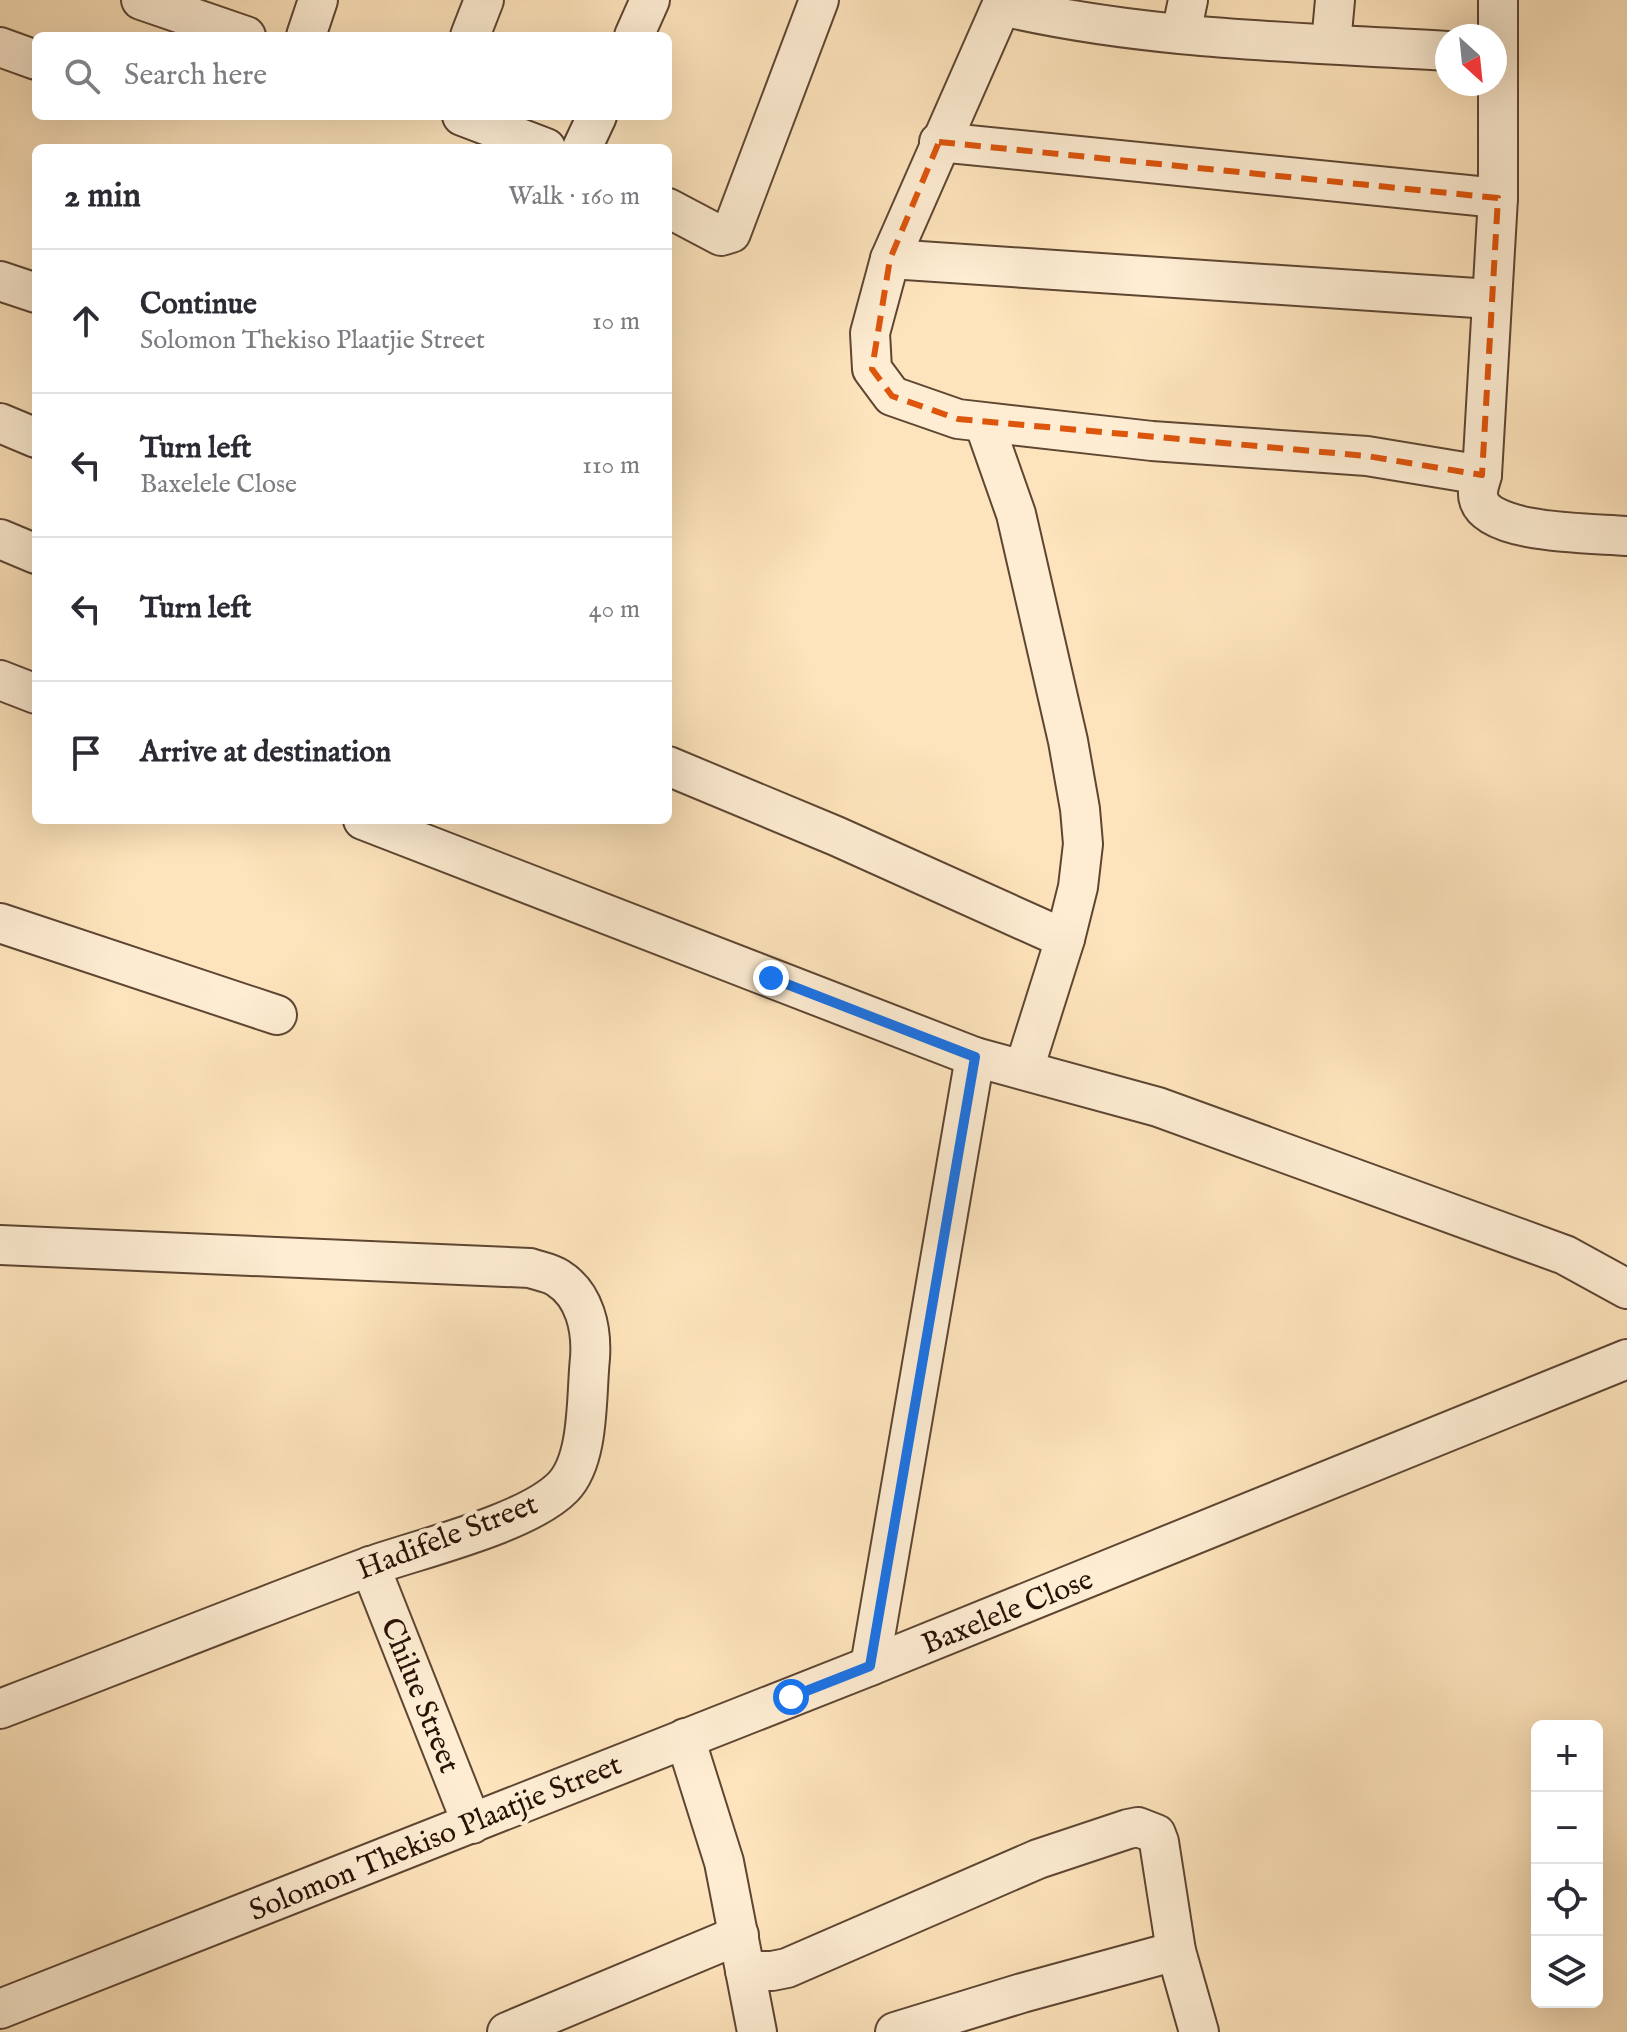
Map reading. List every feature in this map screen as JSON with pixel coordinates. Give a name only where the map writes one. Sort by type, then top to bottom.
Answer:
[{"type":"street","points":[[141,0],[234,32]]},
{"type":"street","points":[[307,32],[318,0]]},
{"type":"street","points":[[472,32],[484,0]]},
{"type":"street","points":[[636,32],[650,0]]},
{"type":"street","points":[[672,210],[721,236],[731,233],[819,0]]},
{"type":"street","points":[[1331,44],[1335,0]]},
{"type":"street","points":[[1498,0],[1498,24]]},
{"type":"street","points":[[1435,50],[1331,44],[1184,17],[1060,19],[1003,3],[939,142],[890,259],[870,333],[872,369],[892,396],[958,419],[1152,441],[1367,456],[1482,475]]},
{"type":"street","points":[[0,47],[32,59]]},
{"type":"street","points":[[1497,96],[1498,198],[1479,502],[1493,517],[1502,521],[1539,529],[1627,536]]},
{"type":"street","points":[[472,120],[536,144]]},
{"type":"street","points":[[584,144],[595,120]]},
{"type":"street","points":[[939,142],[1498,198]]},
{"type":"street","points":[[890,259],[1491,299]]},
{"type":"street","points":[[0,281],[32,292]]},
{"type":"street","points":[[0,423],[32,436]]},
{"type":"street","points":[[984,423],[1016,514],[1068,741],[1083,844],[1078,887],[1065,939],[1024,1069]]},
{"type":"street","points":[[0,539],[32,552]]},
{"type":"street","points":[[0,680],[32,692]]},
{"type":"street","points":[[672,768],[836,836],[1065,939]]},
{"type":"street","points":[[373,824],[975,1057],[1158,1107],[1565,1255],[1627,1289]]},
{"type":"street","points":[[0,923],[277,1015]]},
{"type":"street","name":"Baxelele Close","points":[[870,1666],[975,1057]]},
{"type":"street","name":"Hadifele Street","points":[[0,1245],[530,1268],[557,1277],[574,1293],[587,1317],[591,1342],[582,1444],[576,1466],[563,1486],[536,1506],[495,1524],[370,1566],[0,1709]]},
{"type":"street","name":"Baxelele Close","points":[[870,1666],[1627,1359]]},
{"type":"street","name":"Chilue Street","points":[[370,1566],[472,1824]]},
{"type":"street","name":"Solomon Thekiso Plaatjie Street","points":[[0,2009],[870,1666]]},
{"type":"street","points":[[685,1738],[724,1862],[757,2032]]},
{"type":"street","points":[[507,2032],[742,1953],[772,1971],[787,1968],[1038,1859],[1138,1827],[1156,1834],[1159,1842],[1176,1951],[1199,2032]]},
{"type":"street","points":[[895,2032],[1176,1951]]},
{"type":"highlighted area","points":[[939,142],[1498,198],[1482,475],[1367,456],[958,419],[892,396],[872,369],[890,259]]},
{"type":"route","points":[[771,978],[975,1057],[870,1666],[791,1697]]}]
